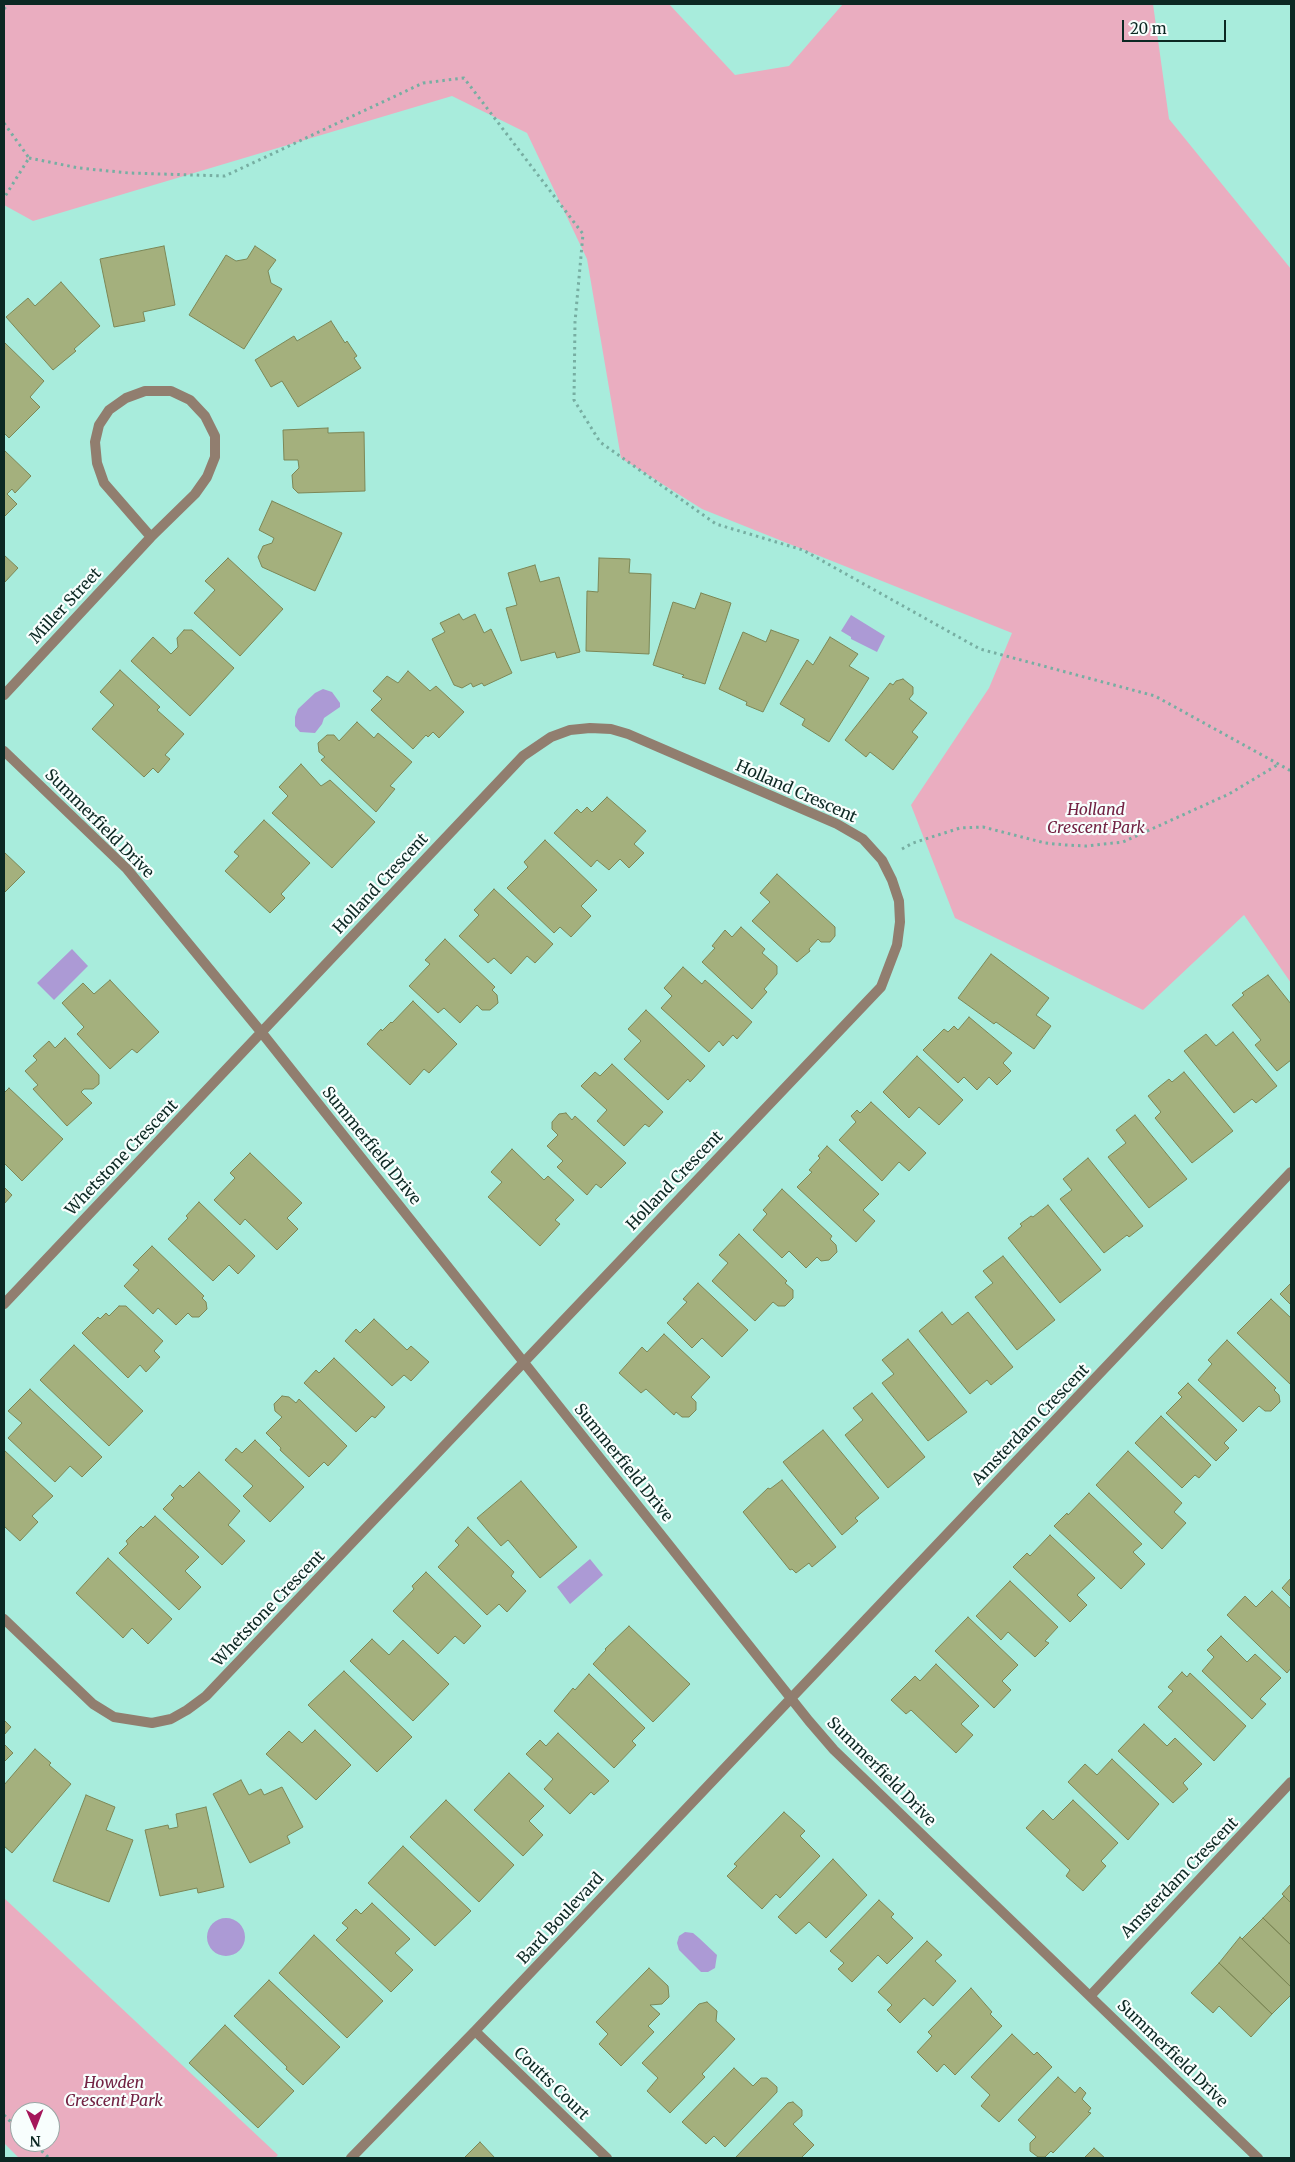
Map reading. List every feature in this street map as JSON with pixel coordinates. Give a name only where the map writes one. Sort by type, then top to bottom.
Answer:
[{"type":"street","points":[[145,391],[171,391],[190,400],[205,416],[214,436],[215,457],[207,477],[195,494],[151,538],[104,483],[97,463],[95,442],[99,425],[104,417],[109,410],[126,398],[145,391]]},
{"type":"street","name":"Miller Street","points":[[4,695],[151,538]]},
{"type":"street","name":"Holland Crescent","points":[[262,1033],[523,756],[551,737],[570,730],[590,728],[611,729],[628,734],[837,824],[863,839],[882,860],[892,880],[899,901],[900,922],[897,945],[881,987],[524,1363]]},
{"type":"street","name":"Summerfield Drive","points":[[4,751],[127,869],[262,1033],[834,1750],[1091,1995],[1258,2158]]},
{"type":"street","name":"Whetstone Crescent","points":[[4,1304],[262,1033]]},
{"type":"street","name":"Amsterdam Crescent","points":[[791,1698],[1291,1172]]},
{"type":"street","name":"Whetstone Crescent","points":[[4,1619],[93,1704],[114,1717],[136,1722],[152,1723],[170,1719],[188,1710],[206,1696],[524,1363]]},
{"type":"street","name":"Bard Boulevard","points":[[350,2158],[476,2031],[791,1698]]},
{"type":"street","name":"Amsterdam Crescent","points":[[1091,1995],[1291,1782]]},
{"type":"street","name":"Coutts Court","points":[[476,2031],[607,2158]]},
{"type":"path","points":[[4,9],[8,4]]},
{"type":"path","points":[[4,123],[29,158],[79,168],[129,173],[226,176],[423,83],[464,78],[583,234],[575,322],[574,400],[600,442],[716,524],[804,550],[980,649],[1155,696],[1291,771]]},
{"type":"path","points":[[4,198],[29,158]]},
{"type":"path","points":[[882,860],[914,843],[960,828],[983,827],[1045,843],[1065,845],[1086,846],[1123,842],[1229,794],[1279,764]]},
{"type":"green space","name":"Holland Crescent Park","points":[[4,4],[669,4],[735,75],[789,66],[843,4],[1153,4],[1169,119],[1291,269],[1291,983],[1244,915],[1143,1010],[955,918],[911,805],[989,688],[1012,633],[702,509],[621,458],[587,259],[527,133],[452,96],[33,221],[4,205]]},
{"type":"green space","name":"Howden Crescent Park","points":[[4,1898],[278,2155],[275,2158],[19,2158],[13,2152],[60,2152],[60,2102],[10,2102],[10,2149],[4,2143]]},
{"type":"shaded area","points":[[851,615],[885,636],[877,652],[851,639],[851,637],[841,631]]},
{"type":"shaded area","points":[[323,689],[332,692],[340,703],[340,707],[324,718],[315,733],[300,732],[295,726],[295,717],[298,709],[315,693]]},
{"type":"shaded area","points":[[72,949],[88,966],[54,1000],[37,983]]},
{"type":"shaded area","points":[[590,1559],[603,1575],[570,1604],[557,1587]]},
{"type":"shaded area","points":[[226,1918],[239,1924],[245,1937],[239,1950],[226,1956],[213,1950],[207,1937],[213,1924]]},
{"type":"shaded area","points":[[685,1932],[693,1933],[717,1955],[715,1968],[708,1972],[701,1972],[679,1950],[677,1943],[679,1936]]},
{"type":"building","points":[[164,246],[175,305],[143,312],[145,321],[114,327],[100,259]]},
{"type":"building","points":[[255,246],[276,260],[268,271],[271,283],[282,289],[244,349],[189,315],[226,255],[236,261],[247,259]]},
{"type":"building","points":[[61,282],[100,326],[74,349],[76,351],[53,370],[6,317],[28,298],[35,306]]},
{"type":"building","points":[[331,321],[345,343],[347,341],[357,356],[354,358],[361,368],[298,407],[282,381],[271,387],[255,360],[294,336],[297,341]]},
{"type":"building","points":[[4,342],[44,381],[30,397],[40,407],[9,438],[4,433]]},
{"type":"building","points":[[328,428],[328,433],[364,432],[365,491],[298,493],[293,488],[292,475],[299,468],[298,460],[284,460],[283,430]]},
{"type":"building","points":[[4,450],[31,476],[15,493],[12,489],[7,494],[17,504],[4,517]]},
{"type":"building","points":[[272,501],[342,533],[315,591],[262,567],[258,557],[263,546],[272,543],[274,538],[259,530]]},
{"type":"building","points":[[4,555],[18,568],[4,583]]},
{"type":"building","points":[[228,558],[283,609],[240,656],[194,613],[215,590],[205,581]]},
{"type":"building","points":[[599,558],[630,559],[629,573],[651,574],[649,654],[586,651],[587,591],[598,592]]},
{"type":"building","points":[[535,565],[540,582],[559,577],[580,652],[557,658],[555,652],[521,661],[506,608],[517,605],[508,573]]},
{"type":"building","points":[[701,593],[731,603],[705,684],[653,665],[673,602],[695,609]]},
{"type":"building","points":[[459,614],[463,620],[475,614],[484,633],[491,629],[512,673],[484,686],[482,683],[473,687],[471,683],[462,688],[454,685],[432,639],[445,632],[440,623]]},
{"type":"building","points":[[184,630],[192,630],[234,668],[190,716],[131,661],[153,637],[171,654],[178,647],[177,638]]},
{"type":"building","points":[[771,630],[799,640],[763,712],[746,705],[747,702],[719,689],[743,632],[766,642]]},
{"type":"building","points":[[830,637],[858,654],[849,666],[869,678],[829,742],[802,725],[805,719],[780,704],[807,660],[813,665]]},
{"type":"building","points":[[120,670],[160,707],[157,710],[184,734],[165,755],[170,759],[158,773],[153,768],[144,777],[92,729],[114,705],[100,692]]},
{"type":"building","points":[[408,671],[430,691],[436,686],[464,712],[439,738],[433,732],[428,737],[426,735],[413,749],[371,710],[382,699],[373,691],[387,676],[398,683]]},
{"type":"building","points":[[903,679],[913,687],[913,694],[909,699],[927,713],[912,732],[918,737],[893,770],[870,752],[866,757],[845,740],[890,683],[893,685],[896,681]]},
{"type":"building","points":[[357,722],[374,738],[378,733],[412,762],[390,786],[395,789],[376,812],[321,760],[325,757],[319,752],[318,743],[327,735],[334,735],[339,741]]},
{"type":"building","points":[[301,764],[321,786],[330,780],[375,822],[332,868],[272,813],[288,796],[279,787]]},
{"type":"building","points":[[607,797],[646,831],[634,844],[644,853],[629,868],[620,859],[609,870],[597,860],[591,867],[554,833],[577,809],[581,813],[587,807],[592,812]]},
{"type":"building","points":[[264,820],[310,863],[281,894],[285,898],[270,913],[225,871],[239,856],[234,852]]},
{"type":"building","points":[[545,840],[597,890],[581,906],[591,916],[571,937],[560,927],[554,933],[507,888],[528,867],[524,862]]},
{"type":"building","points":[[4,852],[25,872],[4,893]]},
{"type":"building","points":[[777,874],[835,927],[835,936],[830,942],[821,942],[818,939],[809,949],[810,951],[797,962],[752,921],[770,902],[760,893]]},
{"type":"building","points":[[494,889],[553,944],[535,963],[527,956],[511,974],[494,958],[488,963],[459,936],[479,915],[474,910]]},
{"type":"building","points":[[741,927],[765,949],[762,953],[777,966],[777,974],[764,989],[767,992],[752,1009],[702,962],[715,948],[712,946],[725,930],[732,937]]},
{"type":"building","points":[[445,939],[495,987],[492,990],[497,995],[498,1003],[490,1010],[482,1010],[477,1005],[460,1023],[444,1008],[438,1013],[409,986],[430,964],[425,960]]},
{"type":"building","points":[[991,954],[1049,998],[1036,1015],[1051,1026],[1034,1049],[996,1022],[994,1024],[958,998]]},
{"type":"building","points":[[683,967],[702,984],[705,980],[752,1022],[737,1039],[733,1035],[723,1046],[719,1041],[709,1052],[661,1008],[672,996],[664,988]]},
{"type":"building","points":[[1268,975],[1291,1004],[1291,1060],[1277,1071],[1255,1045],[1261,1040],[1232,1005],[1244,995],[1242,993]]},
{"type":"building","points":[[110,980],[159,1032],[137,1053],[132,1049],[110,1069],[77,1034],[84,1027],[62,1003],[83,983],[94,994]]},
{"type":"building","points":[[413,1001],[457,1044],[429,1073],[424,1069],[410,1085],[367,1044],[381,1029],[382,1031],[392,1023]]},
{"type":"building","points":[[646,1010],[705,1066],[690,1082],[688,1079],[668,1100],[624,1059],[641,1041],[628,1029]]},
{"type":"building","points":[[969,1017],[1012,1053],[1003,1063],[1011,1071],[997,1085],[989,1077],[977,1090],[964,1077],[958,1083],[923,1050],[944,1029],[948,1032],[954,1026],[958,1030]]},
{"type":"building","points":[[1233,1032],[1277,1086],[1256,1103],[1252,1099],[1234,1113],[1184,1051],[1206,1034],[1216,1046]]},
{"type":"building","points":[[65,1038],[99,1075],[99,1084],[93,1089],[84,1089],[81,1092],[92,1103],[67,1126],[33,1089],[38,1085],[25,1071],[37,1060],[33,1056],[49,1041],[55,1048]]},
{"type":"building","points":[[917,1056],[963,1100],[939,1125],[919,1107],[909,1118],[883,1092]]},
{"type":"building","points":[[612,1064],[663,1112],[649,1127],[645,1124],[624,1146],[597,1121],[607,1110],[581,1086],[595,1072],[600,1076]]},
{"type":"building","points":[[1184,1072],[1233,1131],[1192,1163],[1155,1118],[1161,1112],[1148,1096],[1169,1079],[1172,1082]]},
{"type":"building","points":[[9,1088],[63,1139],[22,1181],[4,1163],[4,1093]]},
{"type":"building","points":[[871,1102],[926,1153],[909,1171],[899,1162],[882,1181],[839,1140],[856,1122],[851,1116],[857,1110],[860,1113]]},
{"type":"building","points":[[566,1113],[572,1120],[575,1116],[626,1163],[601,1188],[596,1184],[587,1195],[557,1167],[563,1161],[547,1146],[558,1135],[552,1129],[552,1122],[559,1114]]},
{"type":"building","points":[[1135,1115],[1187,1179],[1149,1208],[1108,1157],[1126,1143],[1116,1130]]},
{"type":"building","points":[[827,1146],[879,1194],[863,1210],[875,1221],[856,1242],[797,1187],[812,1172],[809,1170],[820,1158],[818,1156]]},
{"type":"building","points":[[512,1149],[544,1180],[548,1176],[574,1200],[555,1220],[560,1224],[540,1246],[488,1197],[502,1182],[491,1172]]},
{"type":"building","points":[[250,1153],[302,1203],[287,1218],[298,1229],[277,1250],[245,1219],[240,1225],[214,1200],[235,1178],[230,1173]]},
{"type":"building","points":[[1088,1158],[1143,1226],[1129,1237],[1127,1235],[1104,1253],[1060,1199],[1072,1190],[1063,1179]]},
{"type":"building","points":[[4,1187],[12,1195],[4,1204]]},
{"type":"building","points":[[782,1189],[832,1236],[830,1239],[836,1245],[837,1252],[829,1260],[821,1261],[817,1257],[806,1268],[789,1251],[782,1258],[753,1230],[767,1214],[763,1210]]},
{"type":"building","points":[[199,1202],[255,1256],[238,1274],[229,1265],[213,1281],[168,1239],[188,1218],[186,1216]]},
{"type":"building","points":[[1048,1205],[1101,1270],[1060,1303],[1008,1238],[1022,1226],[1020,1224],[1031,1216],[1033,1217]]},
{"type":"building","points":[[739,1234],[787,1281],[785,1283],[793,1290],[793,1298],[785,1306],[778,1306],[773,1302],[755,1321],[712,1281],[728,1263],[719,1255]]},
{"type":"building","points":[[152,1246],[204,1296],[202,1298],[206,1302],[207,1309],[199,1317],[192,1317],[188,1313],[176,1325],[158,1308],[153,1314],[124,1286],[139,1270],[133,1265]]},
{"type":"building","points":[[1003,1256],[1055,1320],[1017,1350],[975,1297],[993,1283],[983,1271]]},
{"type":"building","points":[[698,1283],[748,1330],[722,1357],[702,1338],[692,1348],[667,1323],[687,1302],[683,1299]]},
{"type":"building","points":[[1291,1283],[1291,1305],[1280,1294]]},
{"type":"building","points":[[1271,1299],[1291,1318],[1291,1385],[1237,1333]]},
{"type":"building","points":[[119,1306],[126,1306],[163,1341],[154,1351],[160,1357],[146,1372],[140,1365],[128,1378],[82,1333],[98,1317],[100,1319],[106,1313],[109,1316]]},
{"type":"building","points":[[942,1312],[952,1325],[968,1312],[1013,1367],[991,1385],[987,1380],[970,1394],[919,1331]]},
{"type":"building","points":[[374,1319],[407,1350],[411,1346],[429,1362],[411,1381],[404,1375],[392,1386],[345,1341],[356,1329],[360,1333]]},
{"type":"building","points":[[664,1334],[710,1377],[691,1397],[696,1402],[696,1410],[689,1417],[682,1417],[676,1412],[674,1415],[646,1389],[641,1393],[619,1373],[642,1347],[647,1352]]},
{"type":"building","points":[[908,1339],[967,1412],[928,1441],[882,1383],[894,1374],[882,1360]]},
{"type":"building","points":[[1227,1340],[1276,1388],[1274,1390],[1279,1395],[1280,1402],[1271,1411],[1265,1411],[1259,1406],[1243,1422],[1198,1380],[1212,1364],[1208,1360]]},
{"type":"building","points":[[74,1345],[143,1411],[109,1446],[40,1380]]},
{"type":"building","points":[[334,1358],[385,1407],[375,1418],[372,1416],[356,1432],[304,1383],[316,1370],[319,1373]]},
{"type":"building","points":[[1188,1383],[1237,1430],[1224,1443],[1229,1448],[1216,1461],[1166,1413],[1182,1397],[1178,1393]]},
{"type":"building","points":[[30,1389],[102,1457],[82,1477],[70,1466],[55,1482],[8,1438],[22,1423],[8,1411]]},
{"type":"building","points":[[872,1393],[925,1457],[888,1488],[845,1435],[863,1420],[853,1408]]},
{"type":"building","points":[[282,1396],[289,1397],[296,1403],[299,1399],[347,1446],[328,1466],[324,1462],[309,1477],[280,1450],[281,1448],[266,1433],[282,1417],[275,1411],[274,1404]]},
{"type":"building","points":[[1161,1416],[1211,1465],[1199,1478],[1195,1475],[1182,1488],[1135,1443]]},
{"type":"building","points":[[823,1430],[879,1498],[855,1518],[858,1521],[842,1535],[783,1462]]},
{"type":"building","points":[[255,1440],[304,1487],[270,1522],[243,1496],[253,1486],[225,1460],[236,1448],[242,1453]]},
{"type":"building","points":[[4,1450],[53,1496],[32,1516],[38,1522],[20,1541],[4,1526]]},
{"type":"building","points":[[1128,1451],[1182,1503],[1174,1512],[1186,1523],[1162,1549],[1096,1485]]},
{"type":"building","points":[[199,1472],[240,1511],[228,1525],[245,1541],[222,1565],[163,1509],[174,1498],[171,1495],[180,1485],[183,1488]]},
{"type":"building","points":[[782,1480],[836,1547],[812,1567],[809,1563],[796,1573],[792,1569],[790,1570],[743,1512],[768,1488],[770,1489]]},
{"type":"building","points":[[521,1481],[577,1547],[540,1578],[508,1540],[501,1546],[477,1518]]},
{"type":"building","points":[[1089,1493],[1142,1544],[1133,1552],[1145,1564],[1121,1589],[1054,1526],[1067,1513],[1068,1515]]},
{"type":"building","points":[[155,1516],[199,1557],[185,1571],[201,1587],[179,1610],[119,1553],[128,1544],[126,1541],[141,1526],[143,1528]]},
{"type":"building","points":[[468,1527],[514,1572],[511,1576],[526,1591],[507,1612],[499,1604],[487,1615],[438,1567],[459,1545],[455,1541]]},
{"type":"building","points":[[1050,1535],[1095,1578],[1077,1595],[1087,1605],[1070,1622],[1013,1567],[1027,1553],[1030,1556]]},
{"type":"building","points":[[108,1558],[172,1619],[148,1644],[132,1628],[123,1638],[76,1593]]},
{"type":"building","points":[[426,1572],[481,1626],[464,1644],[455,1636],[438,1654],[393,1611],[414,1589],[412,1586]]},
{"type":"building","points":[[1291,1578],[1291,1597],[1282,1588]]},
{"type":"building","points":[[1010,1581],[1058,1627],[1045,1641],[1049,1643],[1035,1657],[1008,1632],[1001,1640],[976,1616]]},
{"type":"building","points":[[1272,1591],[1291,1609],[1291,1668],[1287,1673],[1227,1615],[1245,1596],[1256,1607]]},
{"type":"building","points":[[968,1617],[1018,1665],[1002,1681],[1011,1690],[994,1708],[935,1651]]},
{"type":"building","points":[[629,1626],[690,1684],[653,1722],[593,1664],[605,1649]]},
{"type":"building","points":[[1221,1636],[1247,1662],[1255,1654],[1281,1678],[1260,1699],[1266,1704],[1252,1719],[1202,1671],[1214,1657],[1207,1650]]},
{"type":"building","points":[[372,1639],[389,1655],[403,1640],[449,1684],[413,1721],[350,1661]]},
{"type":"building","points":[[936,1664],[979,1706],[961,1724],[973,1735],[956,1753],[911,1710],[906,1714],[891,1700],[915,1676],[920,1681]]},
{"type":"building","points":[[344,1671],[412,1737],[377,1772],[308,1705]]},
{"type":"building","points":[[1182,1672],[1187,1677],[1190,1673],[1246,1726],[1214,1761],[1158,1707],[1173,1691],[1168,1687]]},
{"type":"building","points":[[589,1674],[645,1728],[632,1741],[636,1745],[614,1768],[554,1711],[573,1688],[575,1690]]},
{"type":"building","points":[[4,1720],[11,1727],[4,1735]]},
{"type":"building","points":[[1144,1724],[1167,1746],[1175,1738],[1202,1764],[1183,1783],[1188,1789],[1173,1803],[1118,1751]]},
{"type":"building","points":[[315,1730],[351,1765],[316,1800],[266,1754],[289,1731],[302,1743]]},
{"type":"building","points":[[558,1733],[609,1781],[594,1795],[591,1792],[570,1814],[544,1789],[553,1779],[526,1754],[540,1740],[546,1746]]},
{"type":"building","points":[[4,1744],[13,1753],[4,1762]]},
{"type":"building","points":[[35,1749],[51,1763],[49,1765],[71,1784],[12,1853],[4,1846],[4,1785]]},
{"type":"building","points":[[1112,1759],[1159,1804],[1128,1840],[1068,1782],[1085,1764],[1097,1775]]},
{"type":"building","points":[[509,1773],[544,1806],[529,1821],[543,1835],[523,1856],[474,1810]]},
{"type":"building","points":[[241,1780],[249,1795],[261,1789],[264,1795],[282,1787],[303,1827],[287,1836],[290,1843],[250,1863],[213,1794]]},
{"type":"building","points":[[86,1795],[115,1807],[106,1830],[133,1840],[109,1902],[53,1881]]},
{"type":"building","points":[[446,1800],[514,1865],[479,1902],[410,1837]]},
{"type":"building","points":[[1073,1800],[1118,1843],[1101,1861],[1106,1866],[1083,1891],[1066,1876],[1070,1870],[1026,1828],[1043,1810],[1053,1820]]},
{"type":"building","points":[[206,1807],[224,1887],[198,1893],[197,1888],[160,1896],[145,1830],[168,1825],[169,1829],[178,1827],[176,1814]]},
{"type":"building","points":[[784,1812],[805,1831],[800,1836],[820,1856],[780,1898],[776,1894],[762,1909],[727,1876],[737,1866],[734,1864]]},
{"type":"building","points":[[403,1846],[471,1911],[435,1946],[368,1883]]},
{"type":"building","points":[[833,1859],[867,1895],[826,1938],[809,1922],[796,1934],[778,1917]]},
{"type":"building","points":[[1291,1884],[1291,1903],[1282,1894]]},
{"type":"building","points":[[1284,1896],[1291,1903],[1291,1945],[1263,1918]]},
{"type":"building","points":[[879,1900],[894,1914],[891,1917],[913,1938],[887,1964],[878,1955],[852,1982],[838,1969],[844,1963],[830,1951]]},
{"type":"building","points":[[372,1903],[410,1939],[395,1953],[413,1970],[391,1992],[336,1940],[348,1928],[342,1923],[356,1909],[361,1914]]},
{"type":"building","points":[[1263,1918],[1291,1945],[1291,1987],[1242,1939]]},
{"type":"building","points":[[314,1935],[383,2001],[347,2038],[279,1973]]},
{"type":"building","points":[[1240,1937],[1291,1987],[1291,1995],[1272,2014],[1219,1963]]},
{"type":"building","points":[[927,1941],[942,1955],[935,1961],[956,1981],[933,2006],[924,1998],[900,2023],[887,2010],[892,2005],[878,1992]]},
{"type":"building","points":[[1219,1963],[1272,2014],[1251,2037],[1219,2006],[1213,2013],[1191,1993]]},
{"type":"building","points":[[649,1968],[668,1986],[669,1997],[662,2004],[650,2005],[660,2014],[648,2026],[654,2032],[621,2066],[599,2044],[608,2034],[596,2022]]},
{"type":"building","points":[[269,1980],[340,2047],[303,2085],[234,2016]]},
{"type":"building","points":[[971,1988],[992,2012],[990,2014],[1002,2026],[955,2075],[944,2064],[937,2072],[917,2052],[932,2036],[928,2032]]},
{"type":"building","points":[[707,2002],[717,2011],[716,2021],[735,2039],[702,2074],[705,2077],[670,2113],[647,2091],[658,2078],[642,2063],[699,2004]]},
{"type":"building","points":[[225,2025],[294,2091],[258,2128],[189,2063]]},
{"type":"building","points":[[1012,2034],[1034,2055],[1037,2052],[1052,2067],[999,2122],[981,2106],[990,2095],[971,2077]]},
{"type":"building","points":[[734,2068],[753,2086],[761,2078],[767,2078],[777,2087],[777,2092],[725,2147],[714,2136],[706,2144],[682,2122]]},
{"type":"building","points":[[1058,2077],[1075,2093],[1080,2087],[1086,2093],[1082,2099],[1091,2108],[1088,2112],[1091,2113],[1053,2153],[1051,2151],[1045,2157],[1038,2157],[1030,2151],[1030,2143],[1036,2137],[1018,2120]]},
{"type":"building","points":[[793,2102],[802,2110],[802,2116],[793,2124],[814,2145],[801,2158],[735,2158],[788,2103]]},
{"type":"building","points":[[480,2142],[495,2158],[464,2158]]},
{"type":"building","points":[[1094,2148],[1105,2158],[1084,2158]]}]
